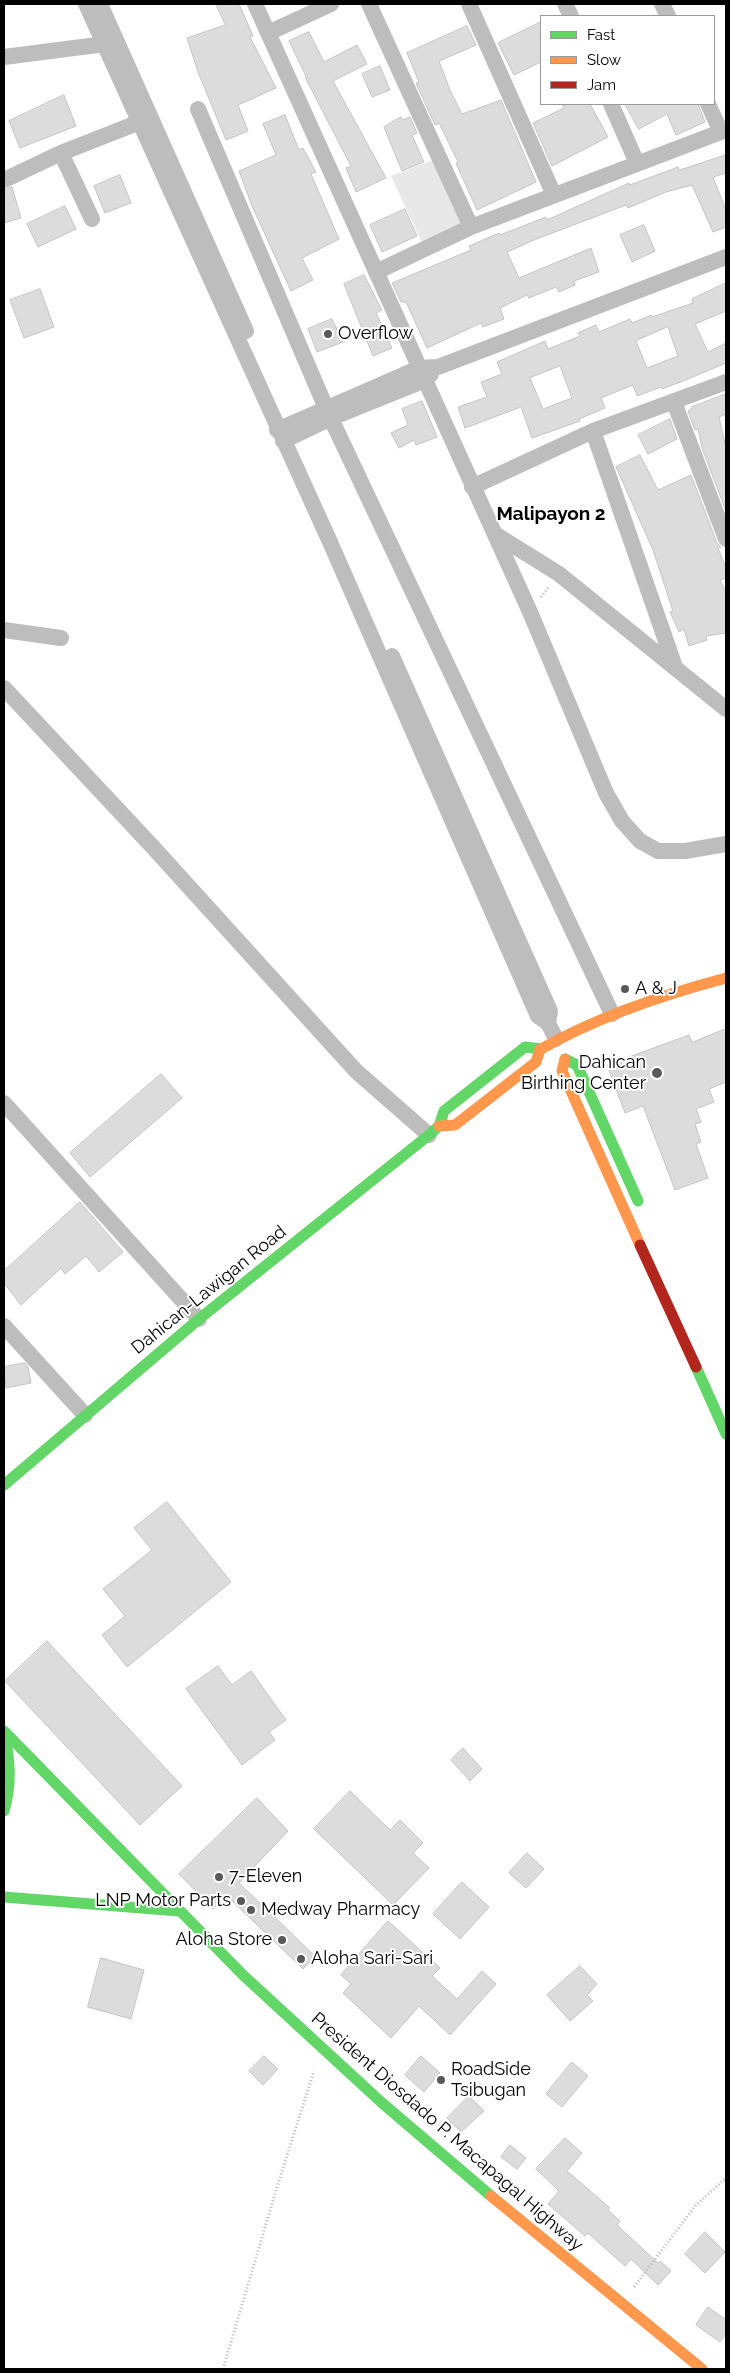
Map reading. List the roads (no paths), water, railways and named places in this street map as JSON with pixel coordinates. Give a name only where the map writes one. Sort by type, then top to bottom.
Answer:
[{"type":"main road","name":"Dahican-Lawigan Road","points":[[434,1131],[444,1111],[525,1046],[540,1049],[612,1014],[684,989],[726,978]]},
{"type":"main road","points":[[556,1040],[564,1059],[562,1071],[726,1434]]},
{"type":"main road","name":"Dahican-Lawigan Road","points":[[4,1485],[199,1319],[434,1131],[455,1125],[536,1062],[540,1049]]},
{"type":"main road","points":[[564,1059],[578,1065],[642,1209]]},
{"type":"main road","points":[[4,1732],[12,1770],[4,1811]]},
{"type":"main road","name":"President Diosdado P. Macapagal Highway","points":[[4,1732],[179,1912],[321,2049],[399,2117],[702,2369]]},
{"type":"main road","points":[[4,1898],[179,1912]]},
{"type":"street","points":[[86,4],[111,43],[146,119],[285,433],[330,542],[538,1016],[548,1023],[556,1040]]},
{"type":"street","points":[[100,4],[111,43]]},
{"type":"street","points":[[255,4],[530,612],[606,793],[622,821],[640,840],[658,851],[685,851],[726,844]]},
{"type":"street","points":[[268,33],[331,4]]},
{"type":"street","points":[[369,4],[471,227]]},
{"type":"street","points":[[470,4],[554,195]]},
{"type":"street","points":[[4,63],[12,56],[111,43]]},
{"type":"street","points":[[610,105],[638,163]]},
{"type":"street","points":[[376,272],[471,227],[724,131],[709,105]]},
{"type":"street","points":[[198,108],[329,413],[612,1014]]},
{"type":"street","points":[[4,180],[61,153],[146,119]]},
{"type":"street","points":[[61,153],[92,219]]},
{"type":"street","points":[[285,433],[438,367],[726,257]]},
{"type":"street","points":[[472,487],[593,431],[726,382]]},
{"type":"street","points":[[674,402],[726,539]]},
{"type":"street","points":[[593,431],[675,668]]},
{"type":"street","points":[[495,534],[559,574],[726,709]]},
{"type":"street","points":[[4,630],[61,638]]},
{"type":"street","points":[[4,688],[151,844],[356,1071],[434,1131]]},
{"type":"street","points":[[4,1103],[10,1121],[199,1319]]},
{"type":"street","points":[[4,1326],[85,1415]]},
{"type":"place","name":"Overflow","points":[[328,334]]},
{"type":"place","name":"A & J","points":[[625,989]]},
{"type":"place","name":"Dahican Birthing Center","points":[[657,1073]]},
{"type":"place","name":"7-Eleven","points":[[219,1877]]},
{"type":"place","name":"LNP Motor Parts","points":[[241,1901]]},
{"type":"place","name":"Medway Pharmacy","points":[[251,1910]]},
{"type":"place","name":"Aloha Store","points":[[282,1940]]},
{"type":"place","name":"Aloha Sari-Sari","points":[[301,1959]]},
{"type":"place","name":"RoadSide Tsibugan","points":[[441,2080]]},
{"type":"district","name":"Malipayon 2","points":[[551,514]]}]
